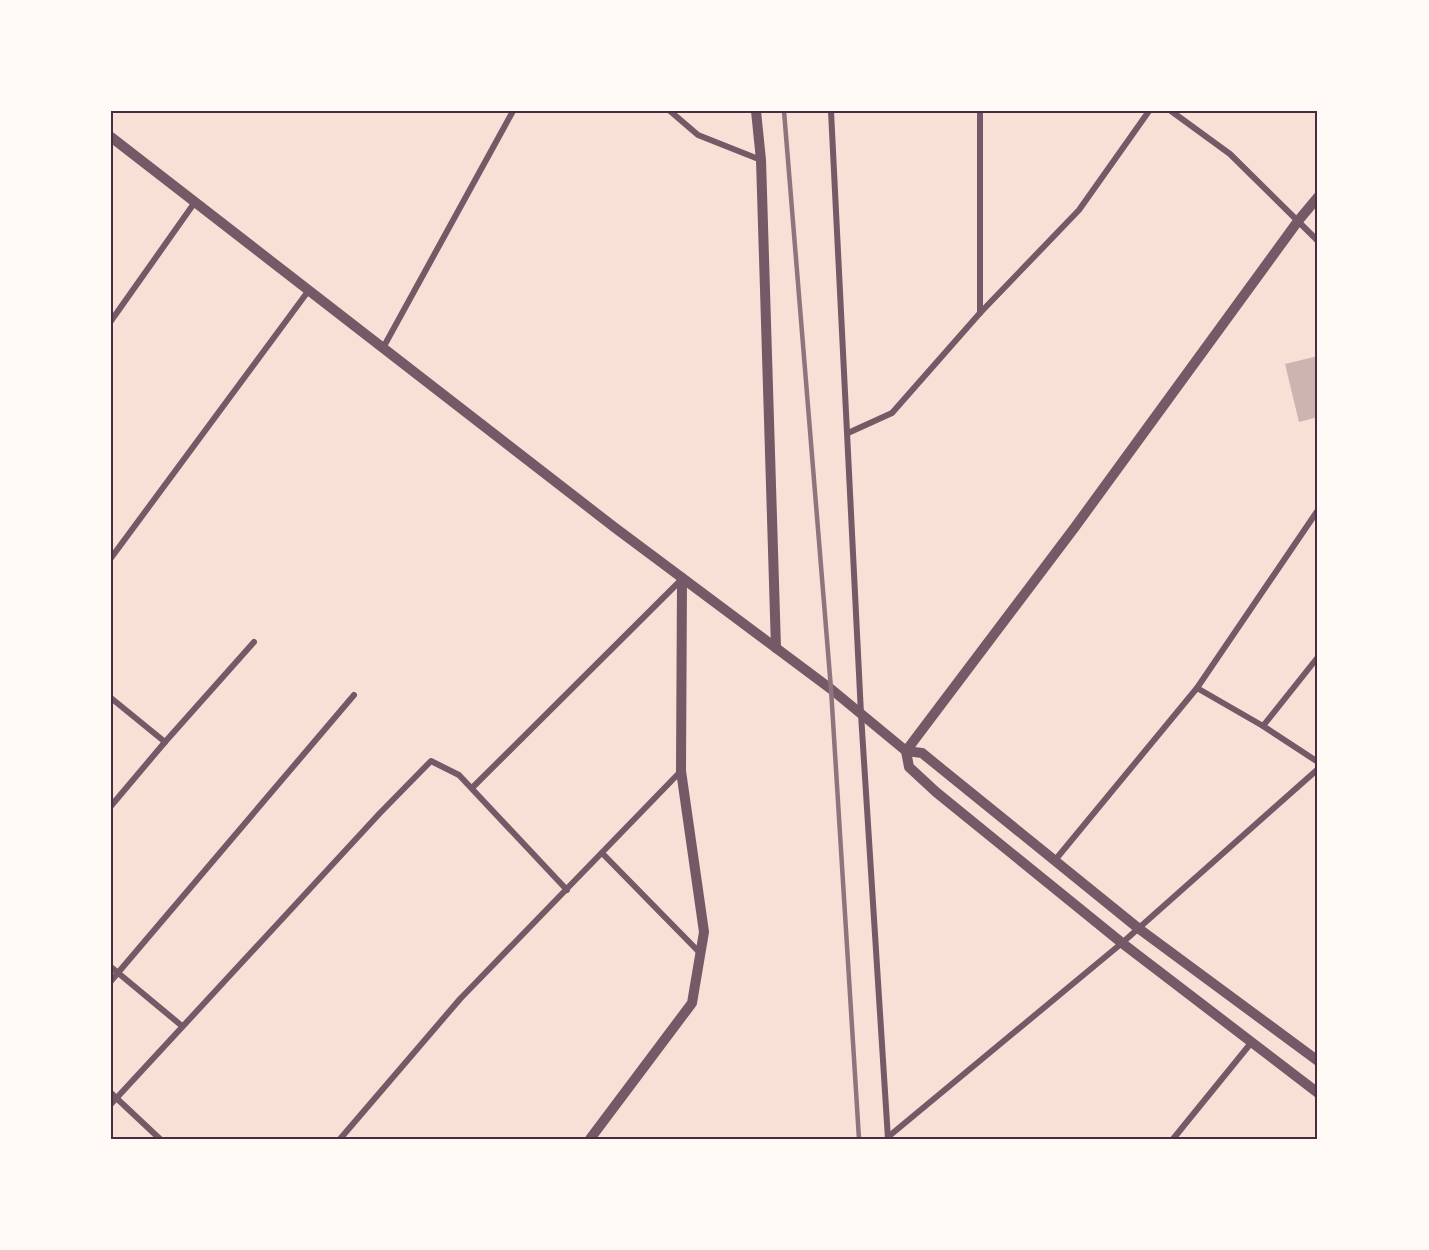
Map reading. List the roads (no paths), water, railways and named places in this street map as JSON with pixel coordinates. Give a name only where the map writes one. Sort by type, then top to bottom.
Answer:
[{"type":"street","points":[[383,348],[513,111]]},
{"type":"street","points":[[670,111],[698,135],[761,160]]},
{"type":"street","points":[[756,111],[761,160],[776,648]]},
{"type":"street","points":[[831,111],[861,714],[888,1138]]},
{"type":"street","points":[[980,111],[980,313]]},
{"type":"street","points":[[848,433],[892,413],[980,313],[1079,210],[1149,111]]},
{"type":"street","points":[[1171,111],[1230,154],[1318,241]]},
{"type":"street","points":[[111,137],[776,648],[906,751],[922,753],[1056,859],[1138,928],[1318,1061]]},
{"type":"street","points":[[1318,196],[1076,527],[906,751],[909,767],[936,792],[1122,943],[1318,1093]]},
{"type":"street","points":[[111,321],[195,202]]},
{"type":"street","points":[[111,558],[309,290]]},
{"type":"street","points":[[1056,859],[1197,688],[1318,510]]},
{"type":"street","points":[[590,1139],[692,1003],[704,932],[681,771],[682,578]]},
{"type":"street","points":[[472,788],[682,578]]},
{"type":"street","points":[[111,806],[254,642]]},
{"type":"street","points":[[1263,726],[1318,657]]},
{"type":"street","points":[[1197,688],[1263,726],[1318,762]]},
{"type":"street","points":[[111,981],[354,695]]},
{"type":"street","points":[[111,698],[165,742]]},
{"type":"street","points":[[160,1139],[113,1098],[431,761],[459,775],[567,890]]},
{"type":"street","points":[[888,1138],[1122,943],[1318,769]]},
{"type":"street","points":[[340,1139],[460,999],[681,771]]},
{"type":"street","points":[[602,853],[700,952]]},
{"type":"street","points":[[111,967],[182,1026]]},
{"type":"street","points":[[1173,1139],[1251,1043]]},
{"type":"railway","points":[[784,111],[831,689],[859,1139]]}]
